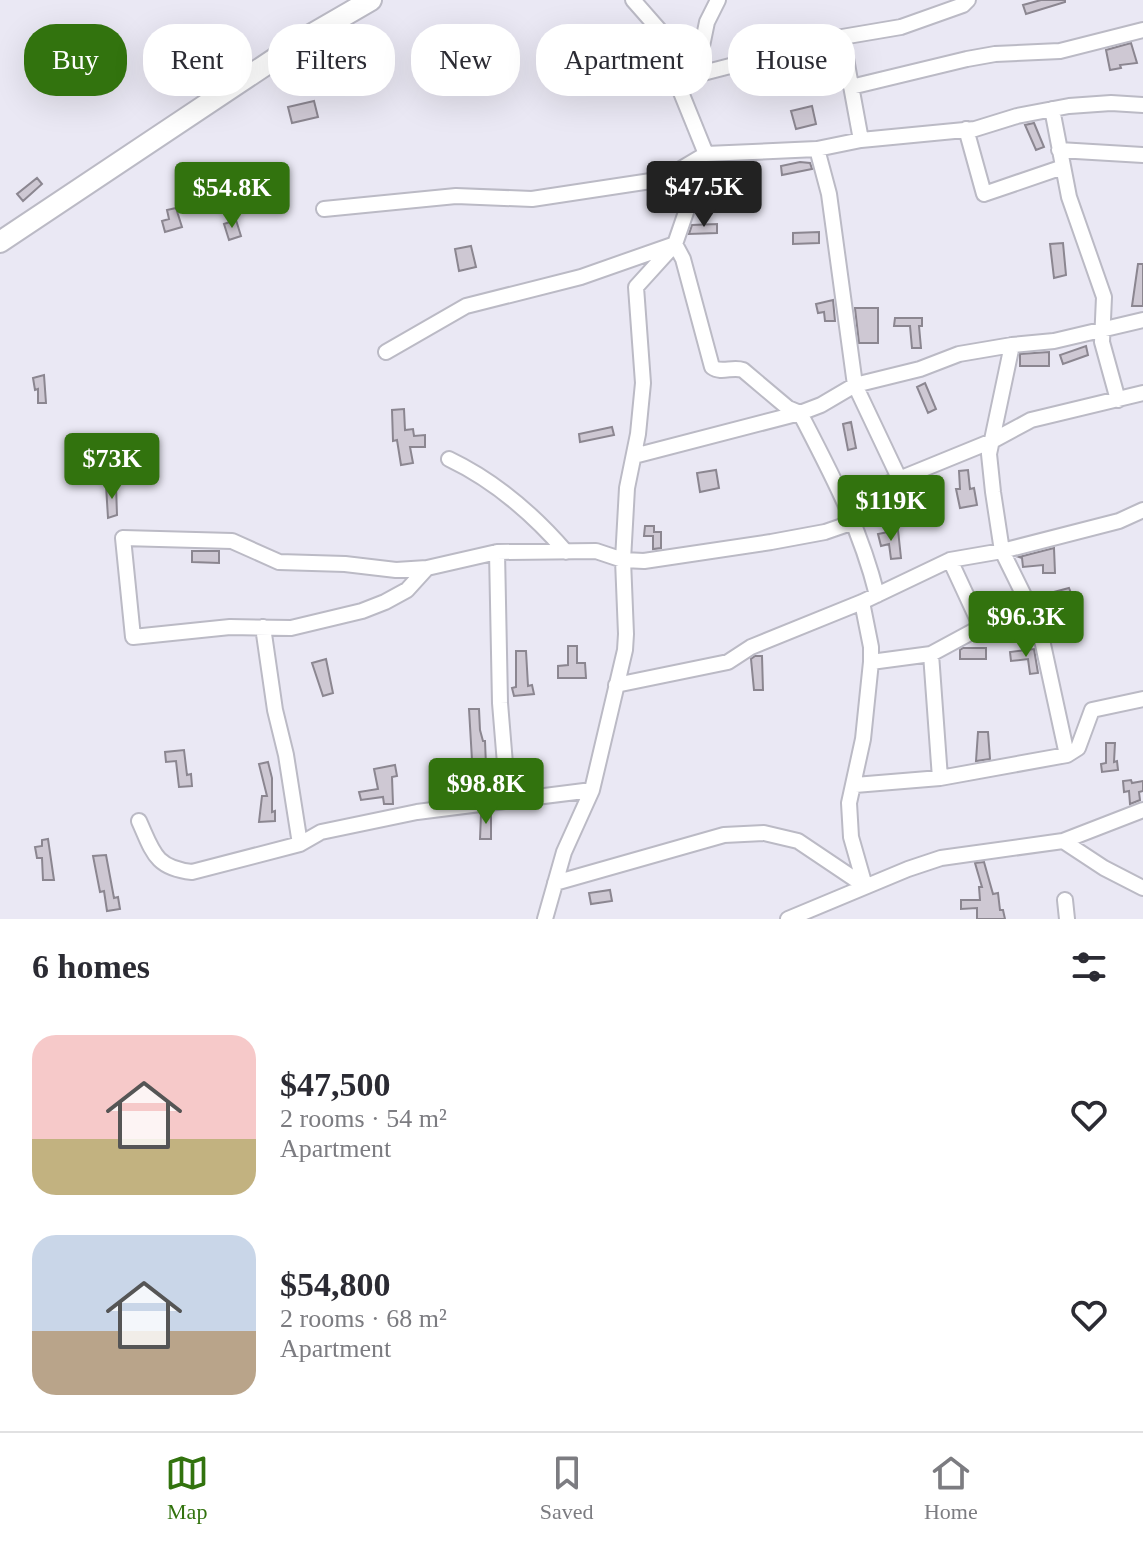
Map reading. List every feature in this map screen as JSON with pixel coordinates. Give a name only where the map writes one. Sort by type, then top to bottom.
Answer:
[{"type":"highway","points":[[0,242],[309,36],[371,0]]},
{"type":"street","points":[[633,0],[654,24]]},
{"type":"street","points":[[707,24],[718,0]]},
{"type":"street","points":[[855,36],[901,27],[963,5],[968,0]]},
{"type":"street","points":[[855,86],[967,59],[995,54],[1060,51],[1143,30]]},
{"type":"street","points":[[545,919],[564,852],[592,790],[626,634],[623,560],[627,488],[643,383],[636,287],[675,244],[706,154],[682,96]]},
{"type":"street","points":[[853,96],[861,140]]},
{"type":"street","points":[[324,209],[456,196],[532,199],[664,179],[706,154],[817,149],[861,140],[966,129],[1052,109],[1111,103],[1143,105]]},
{"type":"street","points":[[1052,109],[1069,197],[1104,297],[1102,342],[1118,400]]},
{"type":"street","points":[[966,129],[984,194],[1063,167]]},
{"type":"street","points":[[817,149],[829,194],[855,385],[899,478]]},
{"type":"street","points":[[1059,150],[1143,155]]},
{"type":"street","points":[[386,352],[466,306],[581,277],[675,244]]},
{"type":"street","points":[[675,244],[683,259],[712,367],[722,371],[735,367],[743,370],[778,400],[800,413],[854,522],[866,552],[877,595]]},
{"type":"street","points":[[634,456],[800,413],[855,385],[920,369],[959,354],[1054,341],[1143,320]]},
{"type":"street","points":[[1012,345],[989,454],[1002,551],[1034,615],[1044,646],[1053,701],[1067,755]]},
{"type":"street","points":[[845,501],[992,441],[1031,420],[1143,393]]},
{"type":"street","points":[[449,459],[468,468],[542,524],[566,552]]},
{"type":"street","points":[[616,685],[728,662],[751,647],[862,602],[950,560],[1002,551],[1119,521],[1143,510]]},
{"type":"street","points":[[427,568],[407,590],[362,611],[291,628],[182,630],[133,637],[123,538],[232,541],[279,562],[345,564],[396,570],[427,568],[497,552],[596,551],[623,560],[644,561],[825,532],[854,522]]},
{"type":"street","points":[[497,552],[500,703],[508,800]]},
{"type":"street","points":[[950,560],[981,627]]},
{"type":"street","points":[[862,602],[871,662],[855,785],[849,803],[851,837],[865,886]]},
{"type":"street","points":[[871,662],[931,654],[981,627],[1034,615]]},
{"type":"street","points":[[263,627],[300,844]]},
{"type":"street","points":[[931,654],[940,778]]},
{"type":"street","points":[[855,785],[940,778],[1067,755],[1078,748],[1092,710],[1143,699]]},
{"type":"street","points":[[139,821],[156,858],[176,870],[192,872],[300,844],[321,832],[417,812],[592,790]]},
{"type":"street","points":[[788,919],[941,858],[1063,841],[1143,810]]},
{"type":"street","points":[[555,883],[724,835],[764,833],[798,841],[865,886]]},
{"type":"street","points":[[1063,841],[1104,868],[1143,888]]},
{"type":"street","points":[[1065,900],[1067,919]]},
{"type":"building","points":[[1041,0],[1065,2],[1026,14],[1023,5]]},
{"type":"building","points":[[1131,43],[1137,63],[1110,70],[1106,50]]},
{"type":"building","points":[[314,101],[318,117],[292,123],[288,107]]},
{"type":"building","points":[[812,106],[816,124],[796,129],[791,111]]},
{"type":"building","points":[[1034,123],[1044,147],[1036,150],[1025,125]]},
{"type":"building","points":[[810,163],[812,169],[782,175],[781,166]]},
{"type":"building","points":[[37,178],[42,184],[23,201],[17,194]]},
{"type":"building","points":[[176,208],[182,227],[165,232],[162,221],[169,219],[167,210]]},
{"type":"building","points":[[236,220],[241,236],[229,240],[224,224]]},
{"type":"building","points":[[717,224],[717,233],[689,234],[692,225]]},
{"type":"building","points":[[819,232],[819,243],[793,244],[793,233]]},
{"type":"building","points":[[1063,243],[1066,275],[1054,278],[1050,244]]},
{"type":"building","points":[[471,246],[476,267],[459,271],[455,249]]},
{"type":"building","points":[[1138,264],[1143,264],[1143,306],[1132,306]]},
{"type":"building","points":[[833,300],[835,321],[825,321],[824,312],[818,313],[816,304]]},
{"type":"building","points":[[855,308],[878,308],[878,343],[859,343]]},
{"type":"building","points":[[895,318],[922,318],[922,326],[919,326],[921,348],[912,348],[910,326],[894,326]]},
{"type":"building","points":[[1086,346],[1088,355],[1063,364],[1060,355]]},
{"type":"building","points":[[1049,352],[1049,366],[1020,366],[1020,354]]},
{"type":"building","points":[[44,375],[46,403],[38,403],[38,389],[35,390],[33,378]]},
{"type":"building","points":[[925,383],[936,409],[928,413],[917,387]]},
{"type":"building","points":[[404,409],[405,430],[413,429],[414,436],[425,435],[425,447],[410,447],[413,463],[401,465],[397,440],[393,441],[392,410]]},
{"type":"building","points":[[851,422],[856,448],[848,450],[843,424]]},
{"type":"building","points":[[612,427],[614,435],[580,442],[579,434]]},
{"type":"building","points":[[716,470],[719,488],[700,492],[697,473]]},
{"type":"building","points":[[968,470],[970,489],[974,488],[977,505],[960,508],[956,489],[960,489],[959,471]]},
{"type":"building","points":[[106,485],[116,485],[117,515],[108,518]]},
{"type":"building","points":[[645,526],[654,526],[654,532],[661,532],[661,548],[653,549],[653,536],[644,536]]},
{"type":"building","points":[[898,530],[901,558],[891,559],[889,544],[881,546],[878,534]]},
{"type":"building","points":[[1054,548],[1055,573],[1043,573],[1043,565],[1023,567],[1022,558],[1019,557]]},
{"type":"building","points":[[192,551],[219,551],[219,563],[192,562]]},
{"type":"building","points":[[1069,588],[1073,598],[1053,604],[1050,593]]},
{"type":"building","points":[[568,646],[577,646],[577,663],[585,663],[586,678],[558,678],[558,666],[568,665]]},
{"type":"building","points":[[963,648],[986,648],[986,659],[960,659]]},
{"type":"building","points":[[1034,649],[1038,673],[1030,674],[1028,659],[1011,661],[1010,652]]},
{"type":"building","points":[[516,651],[526,651],[528,686],[532,685],[534,694],[514,696]]},
{"type":"building","points":[[762,656],[763,690],[754,690],[751,659]]},
{"type":"building","points":[[326,659],[333,693],[323,696],[312,663]]},
{"type":"building","points":[[469,709],[479,709],[480,730],[485,741],[487,790],[490,789],[490,793],[474,794]]},
{"type":"building","points":[[978,732],[988,732],[990,759],[976,761]]},
{"type":"building","points":[[1106,743],[1115,743],[1114,762],[1117,761],[1118,770],[1102,772],[1101,764],[1106,763]]},
{"type":"building","points":[[184,750],[187,775],[191,774],[192,786],[179,787],[176,761],[166,762],[165,752]]},
{"type":"building","points":[[268,762],[275,821],[259,822],[262,796],[267,796],[259,764]]},
{"type":"building","points":[[395,765],[397,776],[392,777],[393,804],[384,804],[383,797],[361,800],[359,792],[378,789],[374,769]]},
{"type":"building","points":[[1131,780],[1132,783],[1143,781],[1143,791],[1139,792],[1140,800],[1130,804],[1129,791],[1124,792],[1123,781]]},
{"type":"building","points":[[491,813],[491,839],[480,839],[481,814]]},
{"type":"building","points":[[48,839],[54,880],[43,880],[42,858],[37,858],[35,847],[42,846],[42,840]]},
{"type":"building","points":[[106,855],[114,898],[118,897],[120,909],[107,911],[93,856]]},
{"type":"building","points":[[984,862],[993,894],[998,893],[1000,910],[1003,910],[1005,919],[977,919],[977,908],[961,909],[961,900],[980,900],[979,887],[982,887],[975,863]]},
{"type":"building","points":[[610,890],[612,901],[591,904],[589,893]]}]
